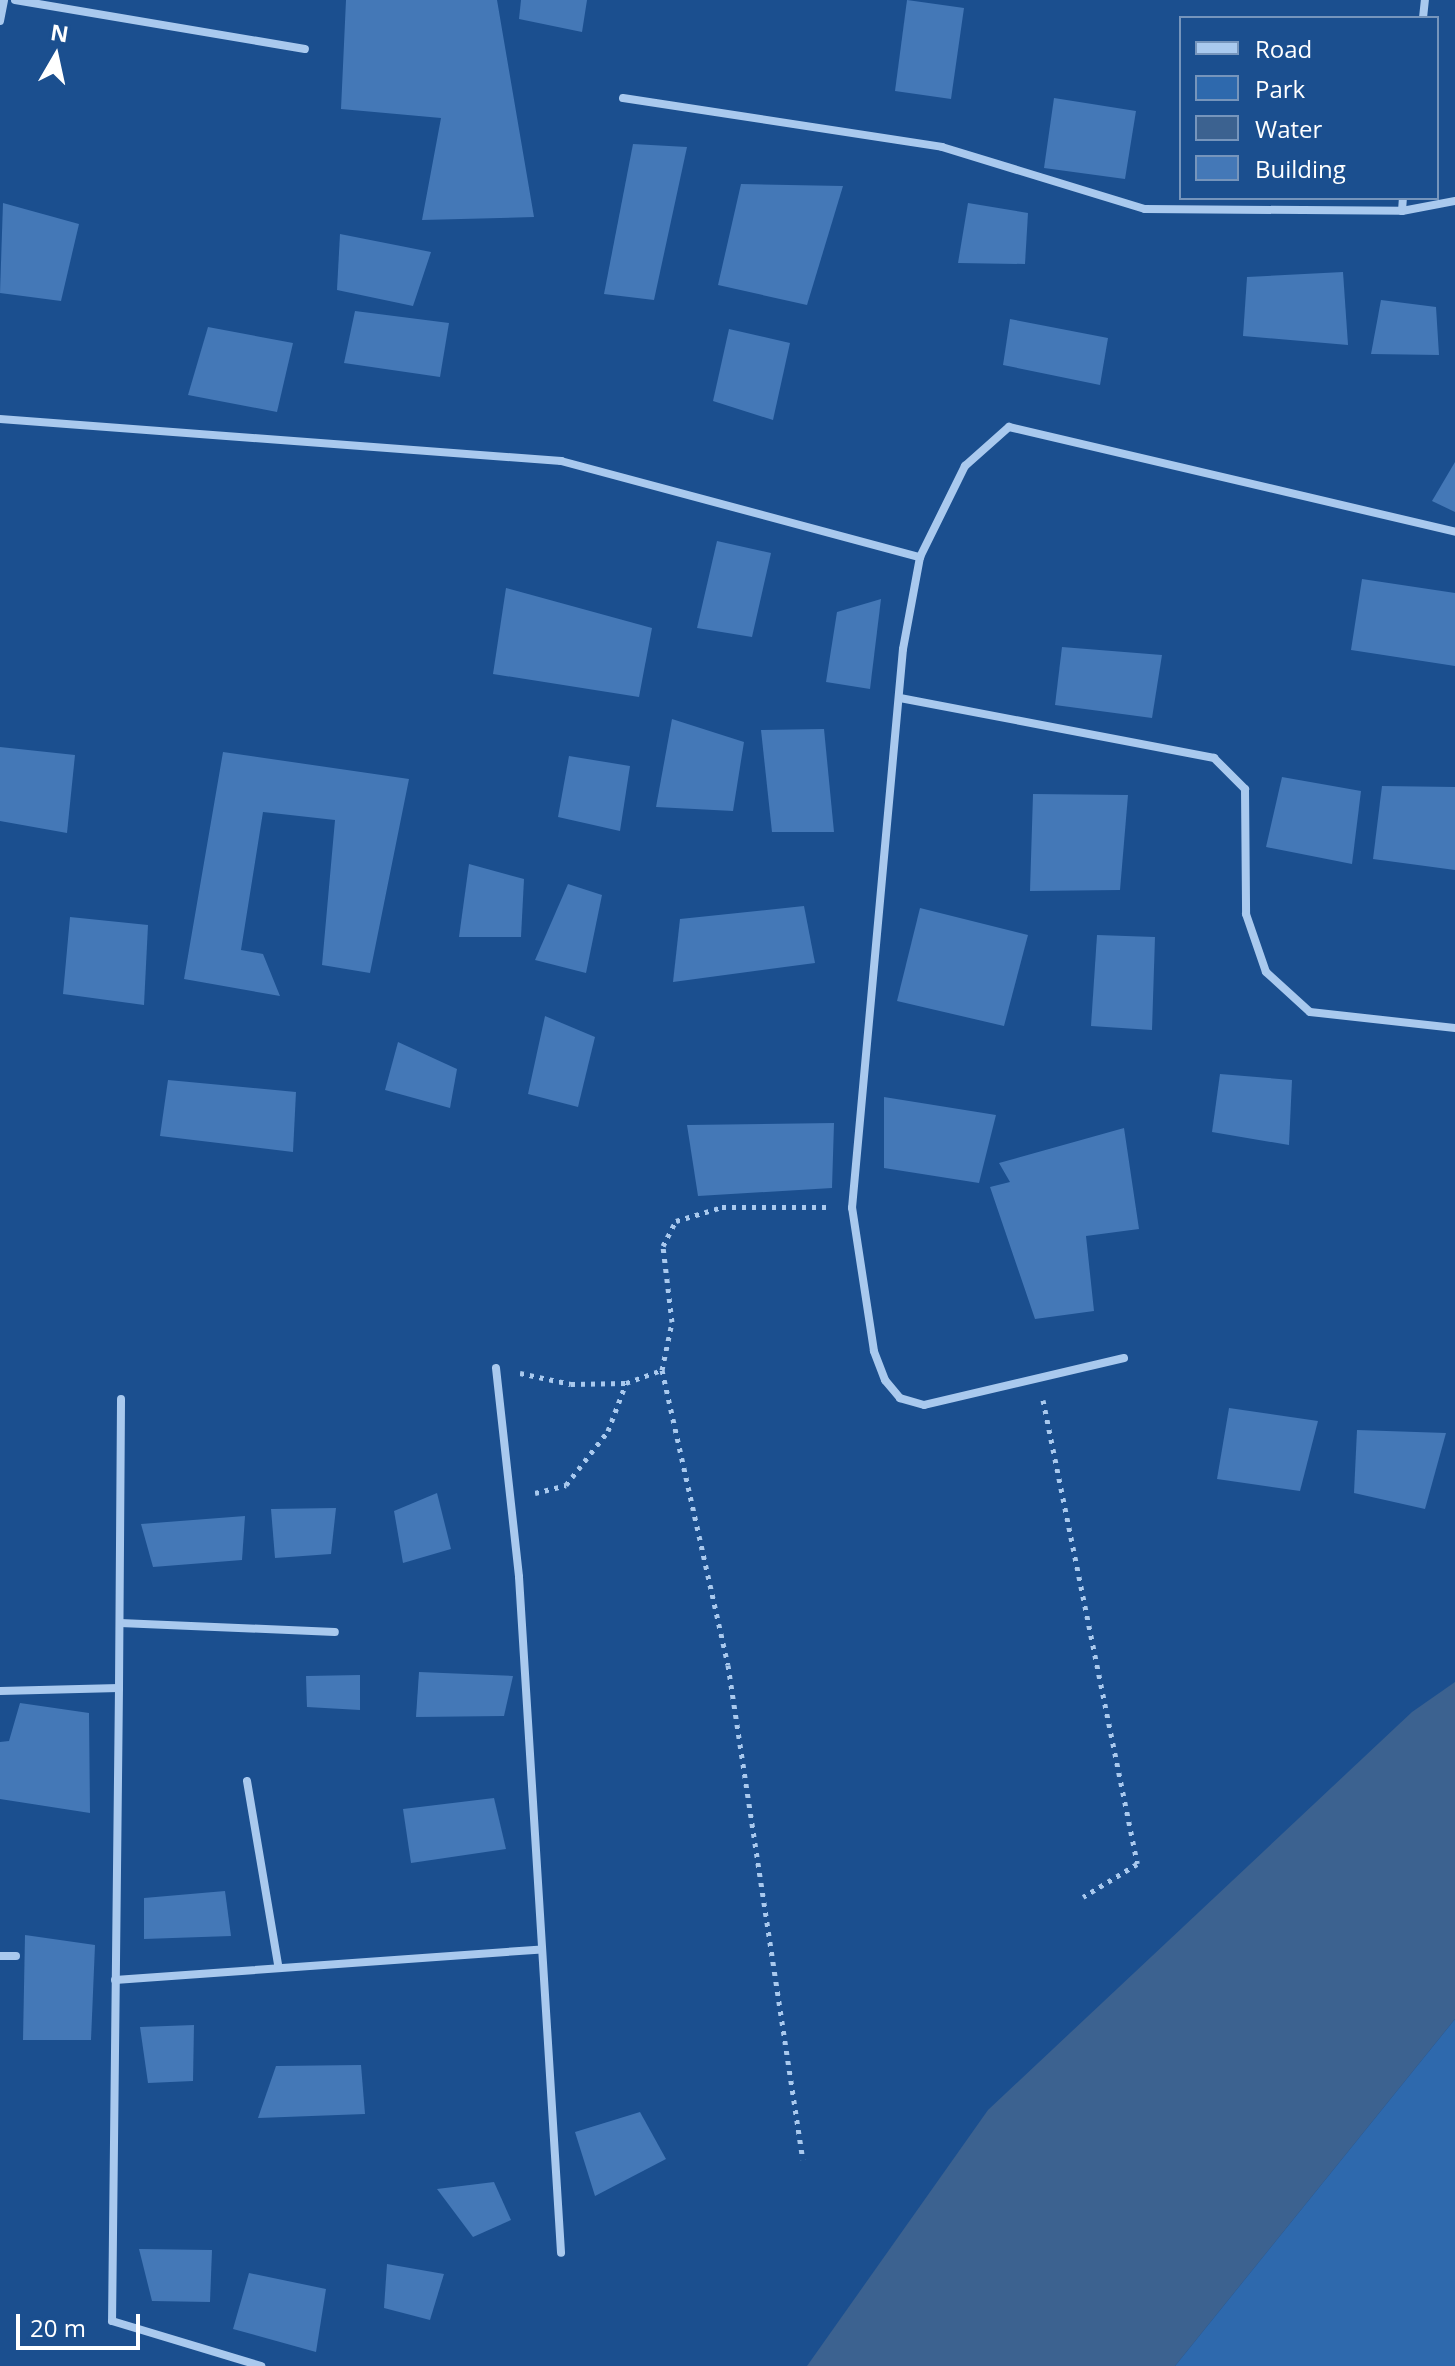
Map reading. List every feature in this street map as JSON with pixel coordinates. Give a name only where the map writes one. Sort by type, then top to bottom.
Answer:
[{"type":"street","points":[[0,21],[4,0]]},
{"type":"street","points":[[15,0],[305,49]]},
{"type":"street","points":[[623,98],[942,147],[1145,209],[1402,211],[1455,201]]},
{"type":"street","points":[[1402,211],[1403,200]]},
{"type":"street","points":[[0,419],[561,461],[920,557]]},
{"type":"street","points":[[1124,1358],[924,1405],[900,1398],[885,1380],[874,1351],[852,1208],[900,698],[920,557],[965,466],[1009,427],[1455,532]]},
{"type":"street","points":[[900,698],[1214,758],[1245,789],[1246,914],[1266,972],[1310,1012],[1455,1028]]},
{"type":"street","points":[[496,1368],[511,1500],[538,1950],[561,2253]]},
{"type":"street","points":[[121,1399],[112,2321],[261,2366]]},
{"type":"street","points":[[120,1623],[335,1632]]},
{"type":"street","points":[[0,1691],[119,1688]]},
{"type":"street","points":[[247,1781],[278,1964]]},
{"type":"street","points":[[115,1980],[278,1964],[538,1950]]},
{"type":"street","points":[[0,1956],[16,1956]]},
{"type":"path","points":[[803,2159],[728,1665],[662,1370],[672,1322],[663,1246],[676,1221],[722,1207],[852,1208]]},
{"type":"path","points":[[496,1368],[571,1384],[626,1383],[662,1370]]},
{"type":"path","points":[[1039,1380],[1137,1864],[1083,1897]]},
{"type":"path","points":[[511,1500],[566,1485],[608,1431],[626,1383]]},
{"type":"green space","points":[[1455,2019],[1455,2366],[1175,2366]]},
{"type":"water","points":[[1455,1682],[1455,2019],[1175,2366],[807,2366],[988,2110],[1412,1712]]},
{"type":"building","points":[[346,0],[497,0],[534,217],[422,220],[441,118],[341,109]]},
{"type":"building","points":[[521,0],[587,0],[582,32],[519,19]]},
{"type":"building","points":[[907,0],[964,8],[951,99],[895,91]]},
{"type":"building","points":[[1054,98],[1136,111],[1125,179],[1044,168]]},
{"type":"building","points":[[633,144],[687,147],[654,300],[604,294]]},
{"type":"building","points":[[741,184],[843,186],[807,305],[718,285]]},
{"type":"building","points":[[3,203],[79,224],[61,301],[0,293]]},
{"type":"building","points":[[968,203],[1028,213],[1025,264],[958,263]]},
{"type":"building","points":[[340,234],[431,252],[413,306],[337,290]]},
{"type":"building","points":[[1343,272],[1348,345],[1243,336],[1247,277]]},
{"type":"building","points":[[1381,300],[1436,307],[1439,355],[1371,354]]},
{"type":"building","points":[[355,311],[449,323],[440,377],[344,363]]},
{"type":"building","points":[[1010,319],[1108,338],[1100,385],[1003,365]]},
{"type":"building","points":[[208,327],[293,343],[277,412],[188,395]]},
{"type":"building","points":[[729,329],[790,343],[773,420],[713,401]]},
{"type":"building","points":[[1455,462],[1455,512],[1432,501]]},
{"type":"building","points":[[717,541],[771,553],[752,637],[697,628]]},
{"type":"building","points":[[1362,579],[1455,593],[1455,666],[1351,650]]},
{"type":"building","points":[[506,588],[652,628],[639,697],[493,674]]},
{"type":"building","points":[[881,599],[870,689],[826,682],[837,612]]},
{"type":"building","points":[[1062,647],[1162,655],[1152,718],[1055,705]]},
{"type":"building","points":[[672,719],[744,742],[733,811],[656,807]]},
{"type":"building","points":[[824,729],[834,832],[772,832],[761,730]]},
{"type":"building","points":[[0,747],[75,755],[67,833],[0,821]]},
{"type":"building","points":[[223,752],[409,779],[370,973],[322,965],[335,820],[263,812],[241,950],[263,954],[280,996],[184,979]]},
{"type":"building","points":[[569,756],[630,766],[620,831],[558,817]]},
{"type":"building","points":[[1282,777],[1361,791],[1352,864],[1266,847]]},
{"type":"building","points":[[1382,786],[1455,787],[1455,870],[1373,859]]},
{"type":"building","points":[[1033,794],[1128,795],[1120,890],[1030,891]]},
{"type":"building","points":[[469,864],[524,879],[521,937],[459,937]]},
{"type":"building","points":[[568,884],[602,895],[586,973],[535,960]]},
{"type":"building","points":[[804,906],[815,963],[673,982],[680,919]]},
{"type":"building","points":[[920,908],[1028,935],[1004,1026],[897,1001]]},
{"type":"building","points":[[70,917],[148,925],[144,1005],[63,994]]},
{"type":"building","points":[[1097,935],[1155,937],[1152,1030],[1091,1026]]},
{"type":"building","points":[[545,1016],[595,1037],[578,1107],[528,1094]]},
{"type":"building","points":[[398,1042],[457,1069],[450,1108],[385,1090]]},
{"type":"building","points":[[1220,1074],[1292,1080],[1289,1145],[1212,1132]]},
{"type":"building","points":[[168,1080],[296,1092],[293,1152],[160,1136]]},
{"type":"building","points":[[884,1097],[996,1115],[979,1183],[884,1168]]},
{"type":"building","points":[[834,1123],[832,1188],[698,1196],[687,1125]]},
{"type":"building","points":[[1124,1128],[1139,1229],[1086,1236],[1094,1311],[1035,1319],[990,1187],[1010,1182],[999,1163]]},
{"type":"building","points":[[1229,1408],[1318,1421],[1300,1491],[1217,1479]]},
{"type":"building","points":[[1357,1430],[1446,1433],[1425,1509],[1354,1493]]},
{"type":"building","points":[[437,1493],[451,1549],[403,1563],[394,1511]]},
{"type":"building","points":[[336,1508],[331,1554],[275,1558],[271,1509]]},
{"type":"building","points":[[245,1516],[242,1560],[153,1567],[141,1524]]},
{"type":"building","points":[[419,1672],[513,1676],[504,1716],[416,1717]]},
{"type":"building","points":[[360,1675],[360,1710],[307,1707],[306,1676]]},
{"type":"building","points":[[20,1703],[89,1713],[90,1813],[0,1799],[0,1742],[9,1741]]},
{"type":"building","points":[[494,1798],[506,1849],[411,1863],[403,1809]]},
{"type":"building","points":[[225,1891],[231,1936],[144,1939],[144,1898]]},
{"type":"building","points":[[25,1935],[95,1945],[91,2040],[23,2040]]},
{"type":"building","points":[[194,2025],[193,2081],[148,2083],[140,2027]]},
{"type":"building","points":[[361,2065],[365,2114],[258,2118],[276,2066]]},
{"type":"building","points":[[640,2112],[666,2159],[595,2196],[575,2132]]},
{"type":"building","points":[[494,2182],[511,2220],[473,2237],[437,2189]]},
{"type":"building","points":[[139,2249],[212,2250],[210,2302],[152,2301]]},
{"type":"building","points":[[387,2264],[444,2274],[430,2320],[384,2308]]},
{"type":"building","points":[[249,2273],[326,2289],[316,2352],[233,2329]]}]
